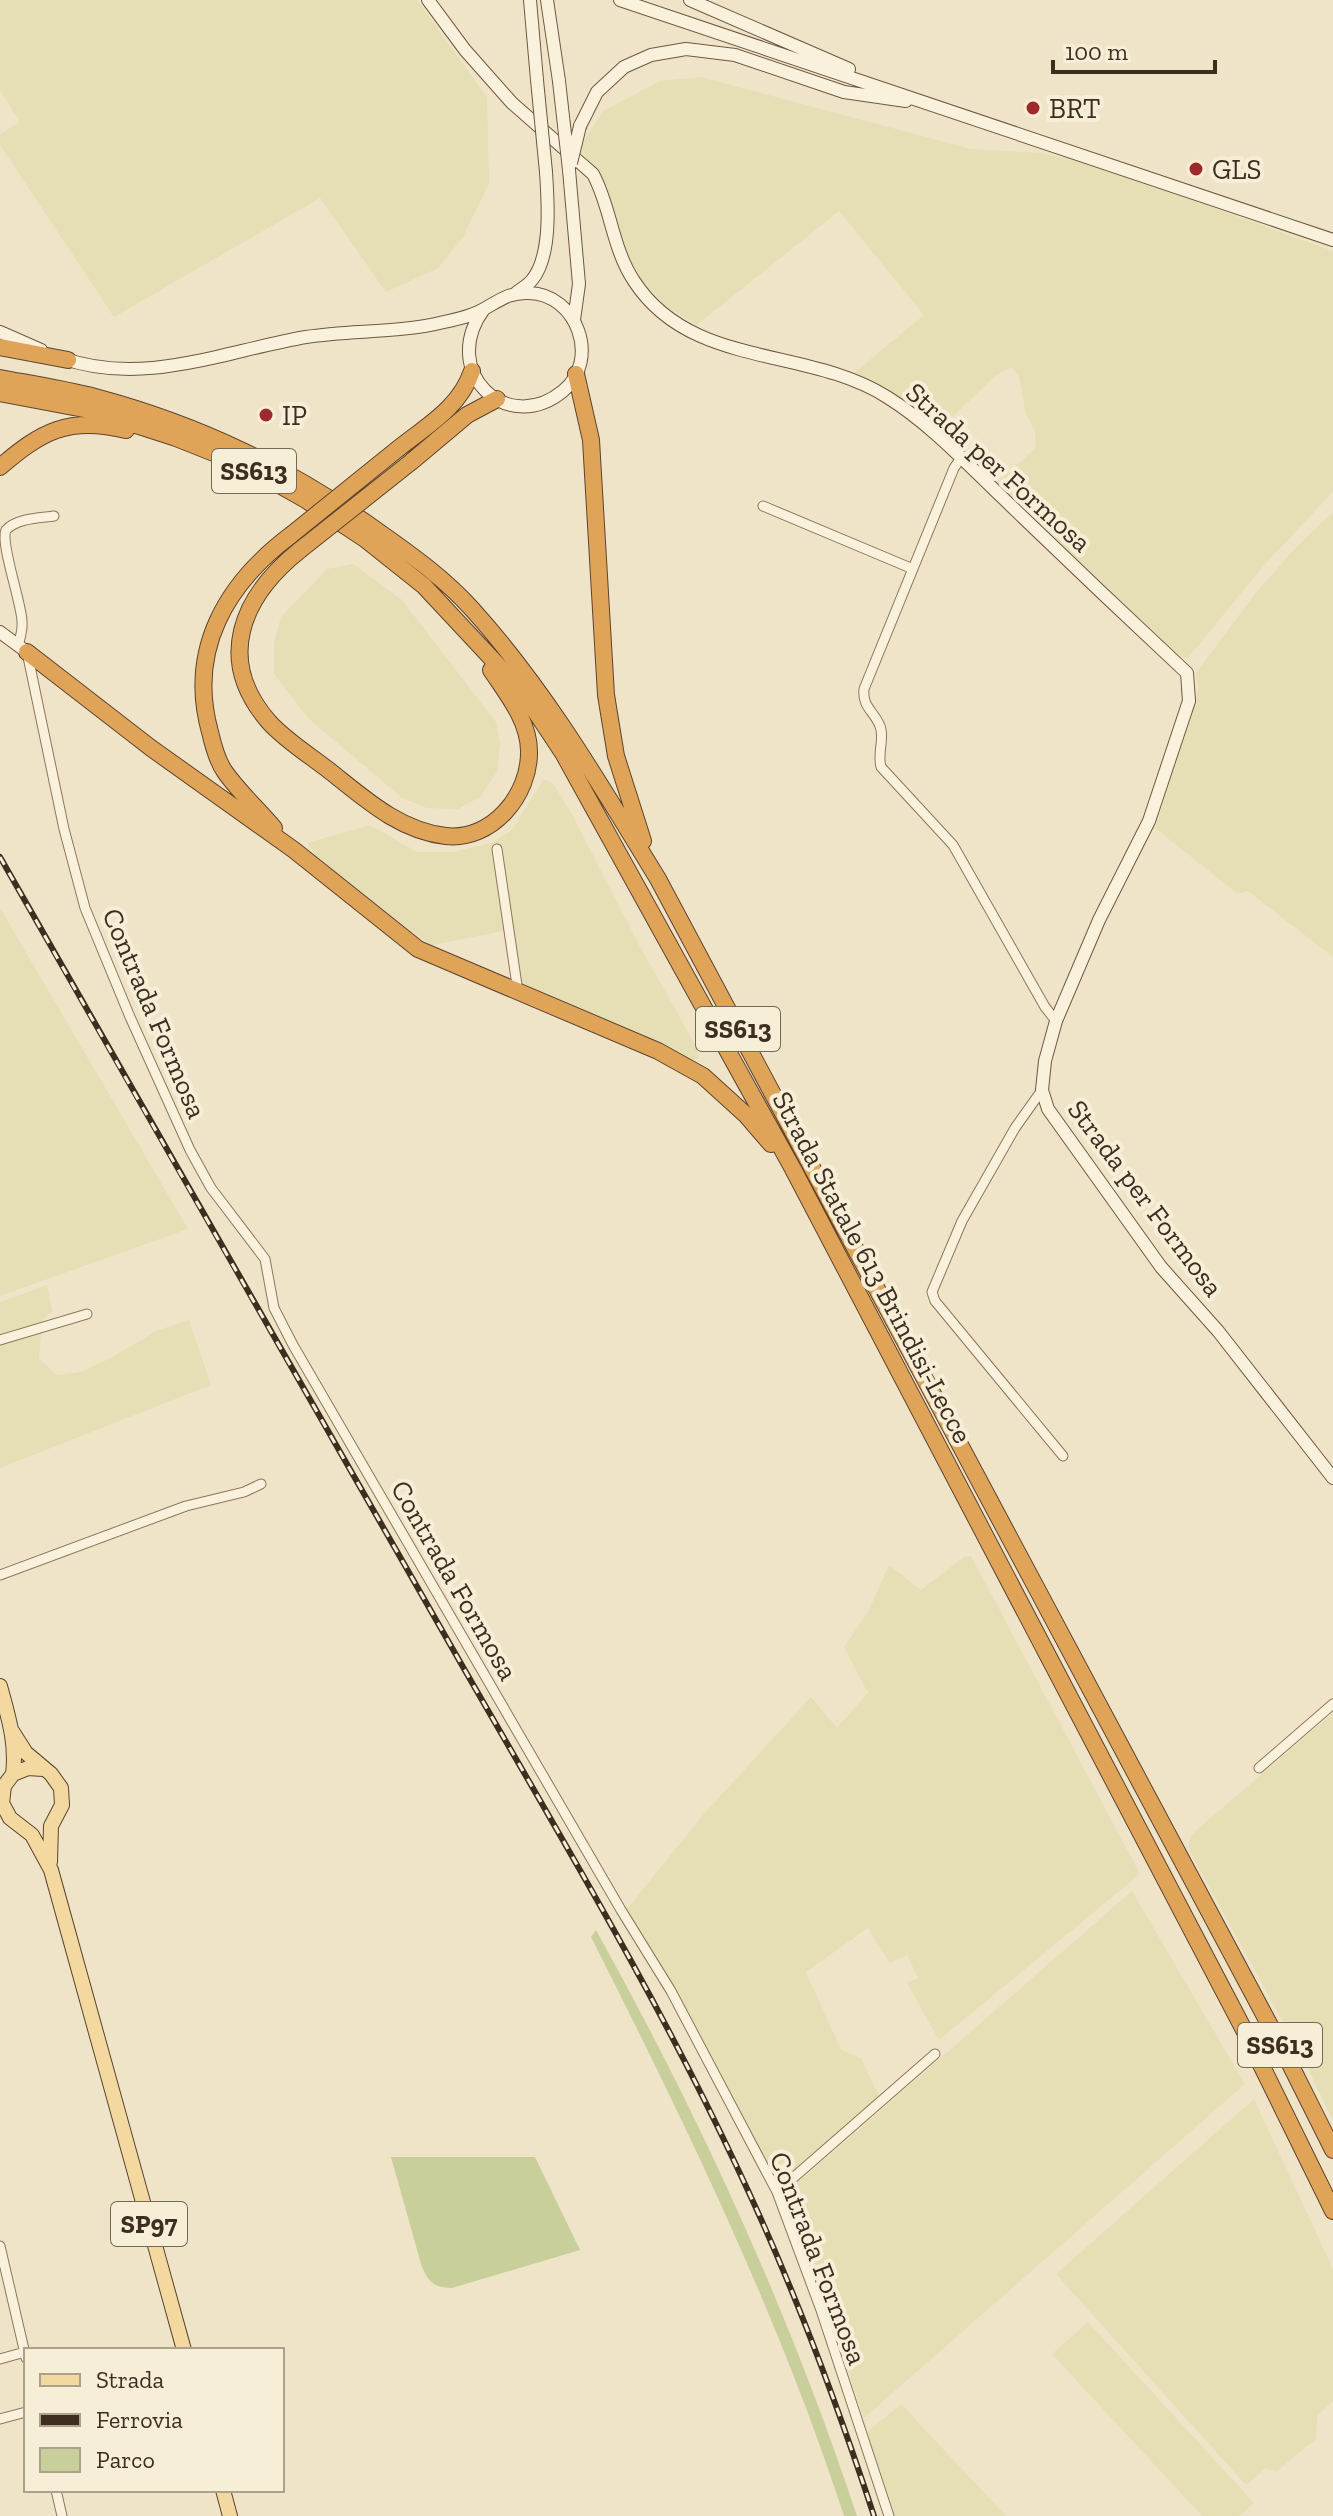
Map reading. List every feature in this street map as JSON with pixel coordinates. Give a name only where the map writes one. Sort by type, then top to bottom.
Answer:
[{"type":"highway","points":[[0,347],[68,360]]},
{"type":"highway","points":[[294,850],[224,771],[214,748],[202,694],[206,662],[218,615],[251,568],[454,404],[472,371]]},
{"type":"highway","points":[[576,374],[591,440],[606,695],[633,815],[658,879]]},
{"type":"highway","name":"Strada Statale 613 Brindisi-Lecce","points":[[0,378],[93,396],[169,420],[249,453],[313,487],[434,571],[472,609],[525,673],[578,748],[658,879],[1283,2050],[1333,2150]]},
{"type":"highway","name":"Strada Statale 613 Brindisi-Lecce","points":[[0,393],[89,410],[176,438],[244,465],[318,507],[365,539],[424,586],[522,691],[563,753],[793,1169],[1244,2030],[1333,2211]]},
{"type":"highway","points":[[466,632],[518,709],[530,750],[526,775],[509,810],[478,832],[448,837],[411,828],[373,806],[271,724],[245,685],[240,646],[242,624],[270,577],[467,415],[497,399]]},
{"type":"highway","points":[[0,467],[44,433],[64,427],[107,427],[176,438]]},
{"type":"highway","points":[[22,649],[151,748],[294,850],[418,949],[658,1051],[703,1076],[746,1115],[793,1169]]},
{"type":"main road","points":[[0,1686],[12,1731],[15,1758],[2,1803],[10,1818],[19,1825],[38,1828],[53,1820],[62,1805],[61,1788],[51,1774],[26,1753],[12,1731]]},
{"type":"main road","points":[[6,1784],[28,1768],[43,1769]]},
{"type":"main road","name":"SP97","points":[[53,1820],[49,1837],[51,1870],[183,2348]]},
{"type":"main road","name":"SP97","points":[[19,1825],[32,1835],[51,1870]]},
{"type":"main road","points":[[224,2492],[230,2516]]},
{"type":"street","name":"Strada per Formosa","points":[[428,0],[465,50],[512,103],[593,174],[619,253],[634,281],[661,312],[688,330],[725,347],[805,364],[851,379],[887,397],[935,433],[1187,673],[1189,701],[1149,821],[1099,920],[1056,1021],[1045,1061],[1042,1090],[1048,1109],[1124,1219],[1161,1267],[1218,1331],[1333,1478]]},
{"type":"street","points":[[516,293],[532,280],[543,254],[548,211],[530,0]]},
{"type":"street","points":[[547,0],[559,81],[579,284],[574,320]]},
{"type":"street","points":[[620,0],[1333,240]]},
{"type":"street","points":[[690,0],[937,105]]},
{"type":"street","points":[[569,170],[580,126],[597,92],[624,67],[651,55],[686,49],[735,55],[844,92],[937,105]]},
{"type":"street","points":[[516,293],[533,293],[563,307],[574,320],[582,346],[576,374],[566,389],[551,400],[533,406],[514,405],[497,399],[487,393],[472,371],[468,339],[484,309],[499,298],[516,293]]},
{"type":"street","points":[[0,332],[68,360],[124,370],[169,367],[305,338],[434,325],[484,309]]},
{"type":"street","points":[[961,458],[954,468],[864,689],[865,706],[880,726],[881,767],[953,845],[1045,1007],[1056,1021]]},
{"type":"street","points":[[763,506],[913,569]]},
{"type":"street","name":"Contrada Formosa","points":[[54,516],[25,520],[6,529],[3,552],[22,618],[22,649],[85,908],[130,1017],[190,1150],[211,1188],[265,1259],[274,1308],[293,1345],[671,1991],[777,2192],[821,2310],[889,2516]]},
{"type":"street","points":[[0,632],[22,649]]},
{"type":"street","points":[[497,849],[519,993]]},
{"type":"street","name":"Strada per Formosa","points":[[1042,1090],[1015,1128],[962,1221],[932,1292],[935,1301],[1063,1456]]},
{"type":"street","points":[[0,1340],[87,1314]]},
{"type":"street","points":[[0,1575],[186,1506],[244,1492],[261,1484]]},
{"type":"street","points":[[1259,1768],[1333,1704]]},
{"type":"street","points":[[0,1817],[19,1825]]},
{"type":"street","points":[[777,2192],[935,2054]]},
{"type":"street","points":[[0,2247],[24,2351]]},
{"type":"street","points":[[0,2359],[24,2355]]},
{"type":"street","points":[[0,2419],[24,2413]]},
{"type":"street","points":[[56,2492],[62,2516]]},
{"type":"shaded area","points":[[0,0],[417,0],[487,97],[489,183],[463,237],[438,268],[386,292],[320,198],[114,317],[0,145],[0,134],[20,122],[0,90]]},
{"type":"shaded area","points":[[701,77],[971,149],[1042,153],[1101,167],[1333,251],[1333,492],[1265,564],[1188,658],[1178,656],[995,484],[1036,448],[1035,430],[1026,415],[1019,376],[1012,367],[995,376],[941,428],[888,391],[853,374],[924,315],[839,211],[697,325],[667,307],[642,280],[626,253],[600,172],[580,147],[603,111],[660,81]]},
{"type":"shaded area","points":[[1333,512],[1333,957],[1248,891],[1238,894],[1155,828],[1190,721],[1198,690],[1196,673],[1255,594]]},
{"type":"shaded area","points":[[353,564],[402,600],[496,722],[500,744],[497,772],[480,797],[458,809],[427,808],[402,798],[308,718],[274,674],[274,642],[281,617],[327,569]]},
{"type":"shaded area","points":[[543,780],[554,785],[573,816],[639,945],[696,1046],[699,1059],[688,1060],[521,989],[509,930],[432,945],[368,903],[320,862],[307,843],[370,825],[417,852],[453,852],[491,843],[512,830]]},
{"type":"shaded area","points":[[0,908],[188,1229],[0,1296]]},
{"type":"shaded area","points":[[47,1285],[52,1311],[42,1321],[39,1359],[57,1375],[80,1372],[156,1331],[189,1320],[211,1385],[0,1468],[0,1302]]},
{"type":"shaded area","points":[[971,1556],[1140,1874],[939,2040],[907,1983],[918,1978],[907,1955],[890,1963],[868,1928],[806,1972],[841,2050],[861,2058],[880,2098],[786,2178],[778,2178],[772,2173],[627,1909],[703,1815],[811,1697],[837,1728],[868,1693],[844,1647],[868,1612],[889,1565],[921,1590],[964,1557]]},
{"type":"shaded area","points":[[1333,1713],[1333,2121],[1305,2062],[1188,1848],[1191,1835]]},
{"type":"shaded area","points":[[1132,1891],[1245,2084],[864,2418],[786,2193]]},
{"type":"shaded area","points":[[1254,2099],[1333,2269],[1333,2401],[1317,2416],[1316,2439],[1277,2471],[1265,2469],[1246,2485],[1056,2274]]},
{"type":"shaded area","points":[[1088,2322],[1254,2503],[1239,2516],[1202,2516],[1052,2354]]},
{"type":"shaded area","points":[[901,2404],[1006,2516],[892,2516],[865,2434]]},
{"type":"green space","points":[[596,1930],[672,2072],[740,2217],[802,2365],[857,2516],[844,2516],[760,2294],[696,2150],[591,1937]]},
{"type":"green space","points":[[391,2157],[535,2157],[580,2250],[452,2288],[435,2285],[428,2279],[421,2264]]},
{"type":"railway","points":[[0,857],[567,1847],[671,2036],[775,2251],[844,2427],[874,2516]]},
{"type":"place","name":"BRT","points":[[1033,108]]},
{"type":"place","name":"GLS","points":[[1196,169]]},
{"type":"place","name":"IP","points":[[266,415]]}]
